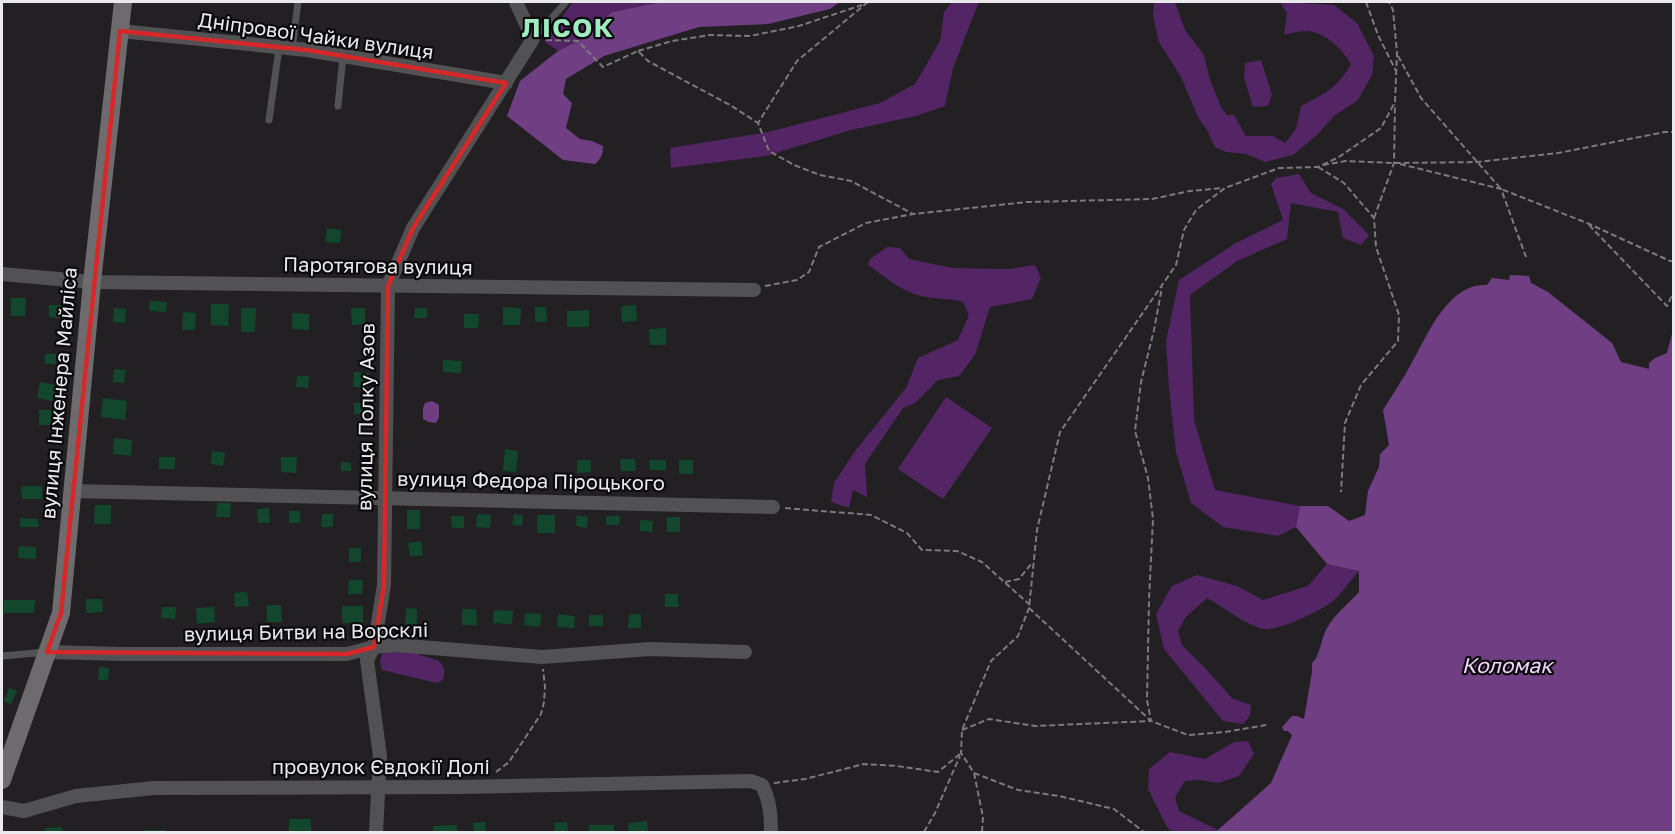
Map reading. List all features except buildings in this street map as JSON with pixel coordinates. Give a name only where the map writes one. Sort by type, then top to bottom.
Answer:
[{"type":"street","name":"вулиця Інженера Майліса","points":[[2,780],[61,613],[92,282],[123,2]]},
{"type":"street","points":[[516,2],[533,39]]},
{"type":"street","name":"Дніпрової Чайки вулиця","points":[[120,31],[285,48],[506,83]]},
{"type":"street","name":"вулиця Полку Азов","points":[[376,832],[380,756],[367,660],[374,647],[384,585],[387,286],[413,228],[533,39]]},
{"type":"street","name":"Паротягова вулиця","points":[[2,274],[92,282],[754,290]]},
{"type":"street","name":"вулиця Федора Піроцького","points":[[72,491],[773,507]]},
{"type":"street","name":"вулиця Битви на Ворсклі","points":[[47,652],[347,654],[374,647],[396,645],[542,657],[650,649],[745,652]]},
{"type":"street","name":"провулок Євдокії Долі","points":[[2,807],[24,811],[76,796],[154,788],[460,788],[751,781],[762,785]]},
{"type":"street","points":[[762,785],[768,798],[771,832]]},
{"type":"lane","points":[[269,120],[298,2]]},
{"type":"lane","points":[[533,39],[566,2]]},
{"type":"lane","points":[[338,106],[343,56]]},
{"type":"lane","points":[[2,656],[47,652]]},
{"type":"path","points":[[1366,2],[1378,35],[1396,72]]},
{"type":"path","points":[[1341,492],[1345,423],[1361,385],[1398,341],[1400,315],[1376,247],[1374,218],[1394,163],[1397,53],[1393,10],[1389,2]]},
{"type":"path","points":[[533,39],[578,41],[603,67],[638,51],[672,41],[710,35],[750,36],[799,26],[867,3]]},
{"type":"path","points":[[758,123],[797,61],[867,3]]},
{"type":"path","points":[[638,51],[648,61],[730,105],[758,123],[769,151],[794,165],[820,175],[851,182],[913,214]]},
{"type":"path","points":[[1397,53],[1421,98],[1501,189],[1526,257]]},
{"type":"path","points":[[1318,166],[1339,157],[1381,128],[1395,102]]},
{"type":"path","points":[[754,290],[796,280],[809,272],[819,248],[866,223],[913,214],[1027,202],[1152,199],[1190,191],[1225,188],[1279,168],[1318,166],[1346,161],[1478,162],[1558,153],[1674,132]]},
{"type":"path","points":[[1394,163],[1501,189],[1674,261]]},
{"type":"path","points":[[1318,166],[1344,183],[1374,218]]},
{"type":"path","points":[[924,832],[935,813],[961,753],[962,730],[992,661],[1018,636],[1029,606],[1037,530],[1060,432],[1176,265],[1184,230],[1196,210],[1225,188]]},
{"type":"path","points":[[1587,223],[1667,306],[1674,291]]},
{"type":"path","points":[[1151,721],[1147,700],[1153,519],[1148,478],[1135,431],[1141,382],[1162,286]]},
{"type":"path","points":[[773,507],[871,515],[906,532],[921,550],[957,551],[982,562],[1151,721],[1188,735],[1226,732],[1266,725]]},
{"type":"path","points":[[1005,582],[1019,579],[1034,560]]},
{"type":"path","points":[[493,774],[509,762],[541,714],[545,687],[542,657]]},
{"type":"path","points":[[962,730],[988,719],[1035,726],[1151,721]]},
{"type":"path","points":[[961,753],[974,773],[983,817],[982,832]]},
{"type":"path","points":[[762,785],[805,779],[864,764],[938,772],[961,753]]},
{"type":"path","points":[[974,773],[1018,790],[1059,796],[1114,809],[1143,832]]},
{"type":"highlighted area","points":[[120,31],[307,50],[506,83],[413,228],[388,286],[384,585],[374,647],[347,654],[47,652],[61,613]]},
{"type":"shaded area","points":[[573,2],[662,2],[612,12],[578,41],[558,51],[544,41]]},
{"type":"shaded area","points":[[952,2],[979,2],[953,68],[945,106],[916,116],[851,130],[766,156],[671,168],[670,148],[768,132],[880,103],[915,84],[940,41],[944,12]]},
{"type":"shaded area","points":[[1154,2],[1175,2],[1185,30],[1204,55],[1210,80],[1221,107],[1227,115],[1234,115],[1246,136],[1273,136],[1285,143],[1296,129],[1301,106],[1324,94],[1335,85],[1351,64],[1338,47],[1315,32],[1296,32],[1284,35],[1287,13],[1280,2],[1334,5],[1357,23],[1374,56],[1372,75],[1358,100],[1334,116],[1317,135],[1293,155],[1265,162],[1246,154],[1226,152],[1215,147],[1198,117],[1181,77],[1159,42],[1153,16]]},
{"type":"shaded area","points":[[1261,60],[1272,95],[1268,106],[1253,107],[1244,77],[1245,63]]},
{"type":"shaded area","points":[[1299,174],[1311,193],[1343,209],[1369,235],[1361,245],[1343,238],[1338,212],[1291,203],[1287,239],[1237,261],[1190,295],[1194,420],[1215,490],[1300,506],[1296,527],[1278,536],[1223,527],[1191,503],[1176,452],[1166,341],[1179,280],[1236,243],[1283,220],[1271,184],[1276,178]]},
{"type":"shaded area","points":[[887,247],[900,248],[909,259],[953,268],[1009,269],[1035,265],[1041,278],[1032,299],[990,307],[975,355],[959,376],[938,380],[915,403],[903,408],[865,464],[867,497],[853,490],[849,508],[831,502],[834,483],[855,451],[906,388],[918,358],[958,340],[969,315],[963,302],[914,294],[893,283],[868,265],[870,259]]},
{"type":"shaded area","points":[[946,397],[992,428],[943,499],[898,469]]},
{"type":"shaded area","points":[[1327,564],[1359,571],[1332,602],[1289,624],[1264,629],[1243,620],[1207,598],[1186,617],[1178,631],[1182,645],[1232,698],[1251,705],[1250,716],[1243,724],[1223,721],[1164,649],[1156,614],[1172,586],[1197,575],[1237,586],[1263,600],[1308,586]]},
{"type":"shaded area","points":[[394,649],[416,651],[419,655],[439,662],[444,668],[443,680],[437,683],[382,670],[380,661],[382,654]]},
{"type":"shaded area","points":[[1248,741],[1254,754],[1239,776],[1218,783],[1200,780],[1185,781],[1175,797],[1179,811],[1218,830],[1217,832],[1173,832],[1167,827],[1148,789],[1149,769],[1170,752],[1205,759],[1234,742]]},
{"type":"water","points":[[662,2],[840,2],[830,9],[768,24],[699,27],[604,56],[566,79],[563,94],[572,103],[566,128],[580,139],[603,146],[601,156],[595,164],[563,160],[507,116],[520,81],[558,51],[578,41],[612,12]]},
{"type":"water","name":"Коломак","points":[[1510,275],[1529,276],[1531,283],[1548,292],[1612,343],[1621,362],[1649,369],[1649,363],[1667,353],[1673,330],[1673,832],[1217,832],[1271,783],[1292,735],[1284,731],[1282,727],[1292,716],[1304,719],[1312,663],[1317,656],[1325,632],[1334,618],[1359,592],[1359,571],[1327,564],[1296,527],[1300,506],[1328,506],[1349,521],[1365,515],[1368,491],[1379,467],[1380,454],[1389,445],[1383,410],[1431,327],[1460,293],[1473,287],[1487,285],[1492,278],[1509,280]]},
{"type":"water","points":[[432,401],[439,405],[439,417],[436,423],[423,419],[425,403]]},
{"type":"district","name":"ЛІСОК","points":[[568,28]]}]
